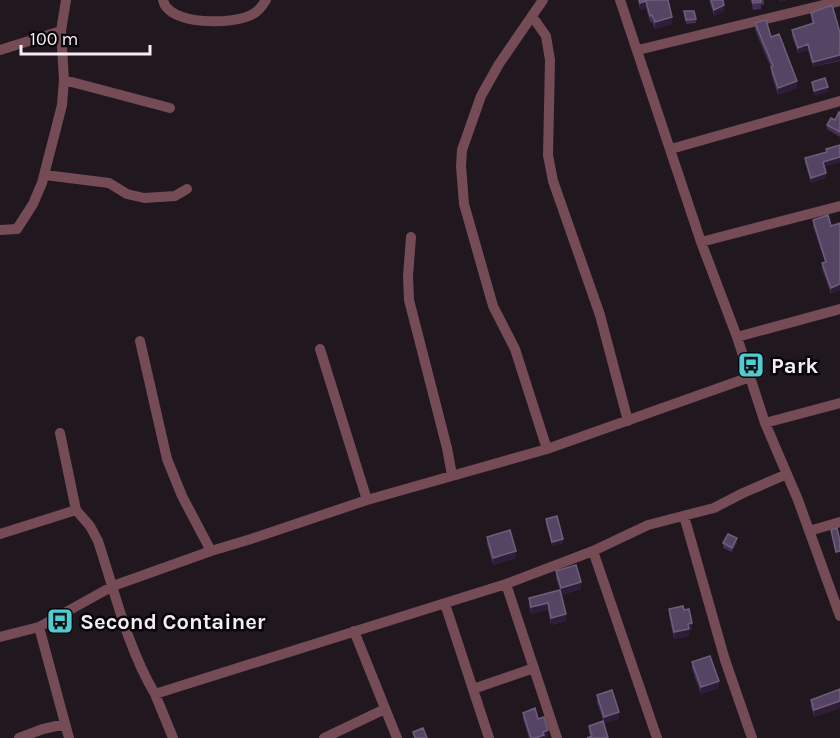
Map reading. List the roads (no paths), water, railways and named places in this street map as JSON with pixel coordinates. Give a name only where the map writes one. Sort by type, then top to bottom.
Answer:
[{"type":"street","points":[[0,230],[17,230],[33,204],[45,175],[62,105],[64,80],[61,31],[66,0]]},
{"type":"street","points":[[163,0],[168,12],[201,21],[244,18],[254,14],[266,0]]},
{"type":"street","points":[[543,0],[499,64],[481,96],[462,150],[461,176],[464,204],[493,306],[515,349],[547,449]]},
{"type":"street","points":[[620,0],[701,242],[737,337],[765,423],[787,474],[840,616]]},
{"type":"street","points":[[638,50],[840,1]]},
{"type":"street","points":[[532,16],[546,36],[550,60],[548,155],[553,181],[600,315],[628,421]]},
{"type":"street","points":[[0,50],[61,31]]},
{"type":"street","points":[[64,80],[170,108]]},
{"type":"street","points":[[671,149],[840,101]]},
{"type":"street","points":[[45,175],[109,183],[127,194],[144,198],[175,196],[188,189]]},
{"type":"street","points":[[701,242],[840,206]]},
{"type":"street","points":[[411,237],[408,276],[410,300],[452,476]]},
{"type":"street","points":[[737,337],[840,309]]},
{"type":"street","points":[[140,341],[167,459],[182,496],[211,550]]},
{"type":"street","points":[[320,349],[367,500]]},
{"type":"street","points":[[0,637],[39,627],[113,586],[211,550],[367,500],[547,449],[750,377]]},
{"type":"street","points":[[765,423],[840,403]]},
{"type":"street","points":[[60,433],[76,510],[90,526],[98,541],[144,677],[174,738]]},
{"type":"street","points":[[154,694],[506,584],[593,551],[648,525],[714,508],[787,474]]},
{"type":"street","points":[[0,534],[76,510]]},
{"type":"street","points":[[684,516],[725,660],[752,738]]},
{"type":"street","points":[[809,531],[840,522]]},
{"type":"street","points":[[593,551],[657,738]]},
{"type":"street","points":[[506,584],[557,738]]},
{"type":"street","points":[[445,604],[489,738]]},
{"type":"street","points":[[39,627],[69,738]]},
{"type":"street","points":[[354,631],[397,738]]},
{"type":"street","points":[[473,689],[534,668]]},
{"type":"street","points":[[327,737],[385,709]]},
{"type":"street","points":[[19,738],[65,724]]},
{"type":"place","name":"Park","points":[[751,365]]},
{"type":"place","name":"Second Container","points":[[60,621]]}]
